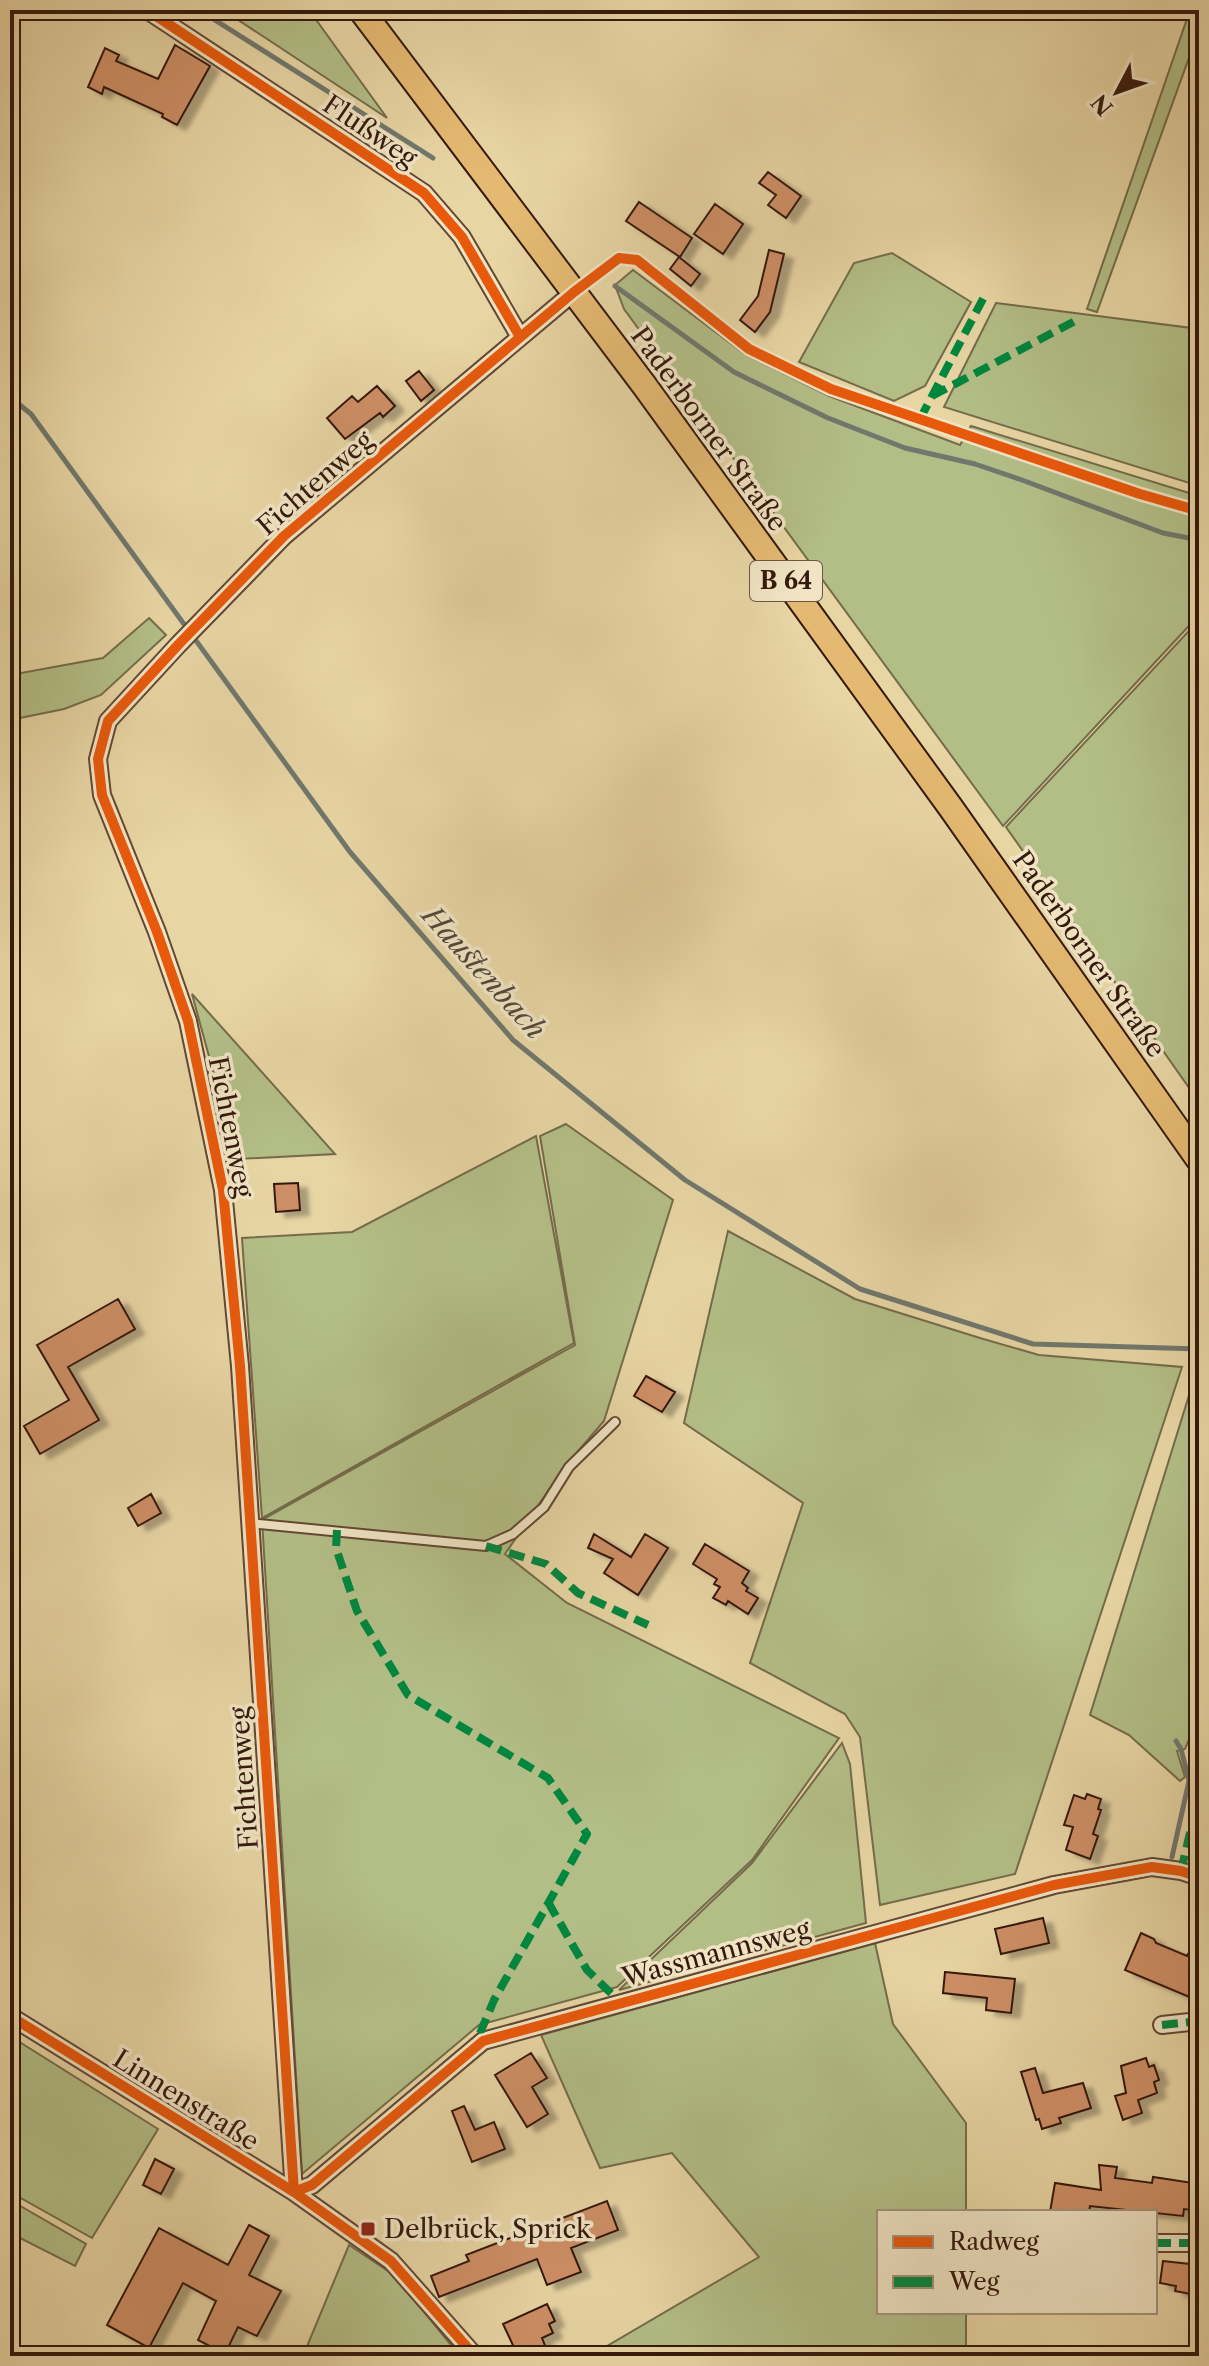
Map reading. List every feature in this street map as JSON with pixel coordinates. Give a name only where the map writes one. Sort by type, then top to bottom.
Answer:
[{"type":"main road","name":"Paderborner Straße","points":[[361,10],[574,292],[951,808],[1199,1160]]},
{"type":"street","name":"Flußweg","points":[[147,10],[424,193],[462,237],[520,337]]},
{"type":"street","name":"Fichtenweg","points":[[294,2192],[240,1366],[223,1190],[188,1021],[157,932],[102,795],[98,759],[108,721],[284,536],[574,292]]},
{"type":"street","name":"Wassmannsweg","points":[[294,2192],[312,2185],[483,2041],[1054,1885],[1152,1867],[1199,1877]]},
{"type":"street","name":"Linnenstraße","points":[[10,2016],[294,2192],[391,2261],[475,2356]]},
{"type":"street","points":[[1162,2025],[1199,2021]]},
{"type":"street","points":[[1157,2243],[1199,2243]]},
{"type":"lane","points":[[574,292],[619,258],[637,260],[749,349]]},
{"type":"lane","points":[[248,1523],[486,1546],[513,1534],[544,1507],[569,1467],[615,1422]]},
{"type":"green space","points":[[223,10],[309,10],[387,118]]},
{"type":"green space","points":[[1190,10],[1199,10],[1199,30],[1097,312],[1087,309]]},
{"type":"green space","points":[[892,253],[971,302],[925,386],[894,401],[799,362],[854,263]]},
{"type":"green space","points":[[633,270],[746,355],[829,396],[960,445],[971,426],[1199,496],[1199,615],[1003,826],[624,309],[615,285]]},
{"type":"green space","points":[[996,303],[1199,329],[1199,486],[944,407]]},
{"type":"green space","points":[[149,618],[166,635],[101,695],[64,709],[10,720],[10,675],[103,658]]},
{"type":"green space","points":[[1199,620],[1199,1102],[1006,827]]},
{"type":"green space","points":[[192,994],[335,1154],[237,1159]]},
{"type":"green space","points":[[566,1124],[673,1200],[604,1421],[565,1466],[505,1554],[567,1603],[839,1738],[752,1860],[617,1987],[479,2025],[302,2174],[262,1520],[575,1345],[540,1136]]},
{"type":"green space","points":[[536,1136],[574,1343],[262,1518],[242,1238],[352,1232]]},
{"type":"green space","points":[[728,1231],[855,1299],[980,1338],[1039,1355],[1182,1367],[1015,1874],[880,1905],[860,1737],[845,1714],[750,1663],[803,1503],[684,1423]]},
{"type":"green space","points":[[1199,1363],[1199,1714],[1185,1749],[1177,1751],[1185,1777],[1180,1781],[1129,1735],[1090,1715]]},
{"type":"green space","points":[[842,1743],[850,1764],[866,1923],[619,1990],[752,1863]]},
{"type":"green space","points":[[875,1943],[893,2024],[966,2123],[966,2210],[877,2210],[877,2314],[966,2314],[966,2356],[590,2356],[759,2257],[672,2153],[600,2168],[541,2035]]},
{"type":"green space","points":[[10,2036],[158,2129],[92,2238],[10,2192]]},
{"type":"green space","points":[[10,2200],[86,2244],[75,2266],[10,2233]]},
{"type":"green space","points":[[349,2245],[394,2275],[460,2356],[303,2356]]},
{"type":"building","points":[[175,45],[210,66],[177,125],[162,117],[163,114],[104,87],[102,94],[88,87],[105,48],[119,55],[116,61],[158,79]]},
{"type":"building","points":[[768,172],[801,196],[786,218],[768,205],[776,195],[759,183]]},
{"type":"building","points":[[639,202],[692,238],[680,257],[626,221]]},
{"type":"building","points":[[715,204],[743,224],[723,254],[694,234]]},
{"type":"building","points":[[769,250],[784,254],[770,312],[755,332],[740,320],[758,296]]},
{"type":"building","points":[[679,257],[700,274],[691,286],[670,269]]},
{"type":"building","points":[[419,371],[434,390],[421,401],[406,381]]},
{"type":"building","points":[[377,386],[395,406],[383,417],[380,413],[345,439],[327,418],[352,396],[358,402]]},
{"type":"building","points":[[298,1183],[300,1210],[276,1212],[274,1184]]},
{"type":"building","points":[[118,1299],[135,1329],[68,1367],[99,1420],[40,1454],[24,1426],[69,1400],[37,1345]]},
{"type":"building","points":[[646,1376],[675,1392],[662,1412],[634,1396]]},
{"type":"building","points":[[151,1494],[161,1513],[138,1526],[128,1508]]},
{"type":"building","points":[[594,1534],[631,1557],[645,1534],[668,1548],[638,1595],[604,1573],[613,1559],[588,1548]]},
{"type":"building","points":[[705,1544],[749,1571],[742,1583],[748,1588],[746,1591],[758,1598],[748,1614],[728,1601],[726,1605],[713,1598],[720,1587],[714,1584],[717,1579],[693,1564]]},
{"type":"building","points":[[1087,1794],[1101,1799],[1098,1809],[1101,1810],[1093,1834],[1098,1836],[1090,1859],[1066,1850],[1073,1827],[1064,1825],[1074,1795],[1085,1799]]},
{"type":"building","points":[[1043,1918],[1049,1943],[1001,1954],[995,1929]]},
{"type":"building","points":[[1141,1933],[1156,1943],[1199,1958],[1199,2001],[1125,1970]]},
{"type":"building","points":[[945,1972],[1015,1979],[1011,2013],[986,2010],[987,1998],[943,1993]]},
{"type":"building","points":[[531,2053],[547,2078],[532,2087],[548,2114],[527,2127],[495,2075]]},
{"type":"building","points":[[1146,2058],[1149,2067],[1154,2065],[1159,2080],[1154,2082],[1157,2093],[1138,2100],[1142,2113],[1123,2120],[1115,2096],[1126,2093],[1121,2066]]},
{"type":"building","points":[[1035,2068],[1043,2093],[1083,2083],[1091,2108],[1059,2118],[1061,2123],[1042,2129],[1039,2119],[1036,2120],[1021,2072]]},
{"type":"building","points":[[464,2106],[475,2130],[494,2122],[505,2149],[472,2162],[452,2111]]},
{"type":"building","points":[[155,2159],[174,2169],[161,2194],[143,2185]]},
{"type":"building","points":[[1099,2165],[1117,2167],[1115,2178],[1152,2183],[1153,2177],[1193,2183],[1193,2186],[1199,2187],[1199,2211],[1184,2209],[1183,2216],[1157,2213],[1157,2210],[1090,2206],[1089,2210],[1050,2210],[1055,2183],[1101,2190]]},
{"type":"building","points":[[607,2201],[618,2230],[571,2248],[581,2272],[547,2285],[537,2259],[439,2297],[431,2276],[469,2261],[466,2255]]},
{"type":"building","points":[[249,2225],[269,2236],[249,2275],[281,2291],[257,2336],[238,2327],[225,2354],[198,2340],[216,2301],[183,2283],[149,2348],[107,2325],[159,2228],[228,2265]]},
{"type":"building","points":[[1163,2261],[1199,2265],[1199,2292],[1196,2295],[1175,2291],[1176,2286],[1160,2283]]},
{"type":"building","points":[[547,2304],[555,2321],[549,2324],[553,2333],[542,2338],[546,2348],[529,2356],[518,2356],[503,2324]]},
{"type":"waterway","points":[[199,10],[433,158]]},
{"type":"waterway","points":[[615,286],[734,372],[828,418],[905,448],[975,464],[1022,480],[1163,533],[1199,540]]},
{"type":"waterway","name":"Haustenbach","points":[[10,397],[31,414],[350,852],[513,1040],[685,1180],[860,1289],[1033,1344],[1199,1349]]},
{"type":"waterway","points":[[1172,1857],[1189,1781],[1176,1741]]},
{"type":"marked path","points":[[920,419],[985,295]]},
{"type":"marked path","points":[[932,396],[1075,321]]},
{"type":"marked path","points":[[337,1530],[336,1548],[357,1611],[408,1695],[548,1778],[587,1834],[494,2000],[475,2045]]},
{"type":"marked path","points":[[486,1546],[546,1564],[578,1593],[648,1625]]},
{"type":"marked path","points":[[1181,1871],[1199,1794]]},
{"type":"marked path","points":[[548,1902],[587,1970],[620,2002]]},
{"type":"marked path","points":[[1162,2025],[1199,2021]]},
{"type":"marked path","points":[[1157,2243],[1199,2243]]},
{"type":"cycle path","points":[[147,10],[424,193],[462,237],[520,337]]},
{"type":"cycle path","points":[[294,2192],[240,1366],[223,1190],[188,1021],[157,932],[102,795],[98,759],[108,721],[284,536],[574,292],[619,258],[637,260],[749,349],[831,389],[1140,494],[1199,511]]},
{"type":"cycle path","points":[[294,2192],[312,2185],[483,2041],[1054,1885],[1152,1867],[1199,1877]]},
{"type":"cycle path","points":[[10,2016],[294,2192],[391,2261],[475,2356]]},
{"type":"place","name":"Delbrück, Sprick","points":[[368,2229]]}]
